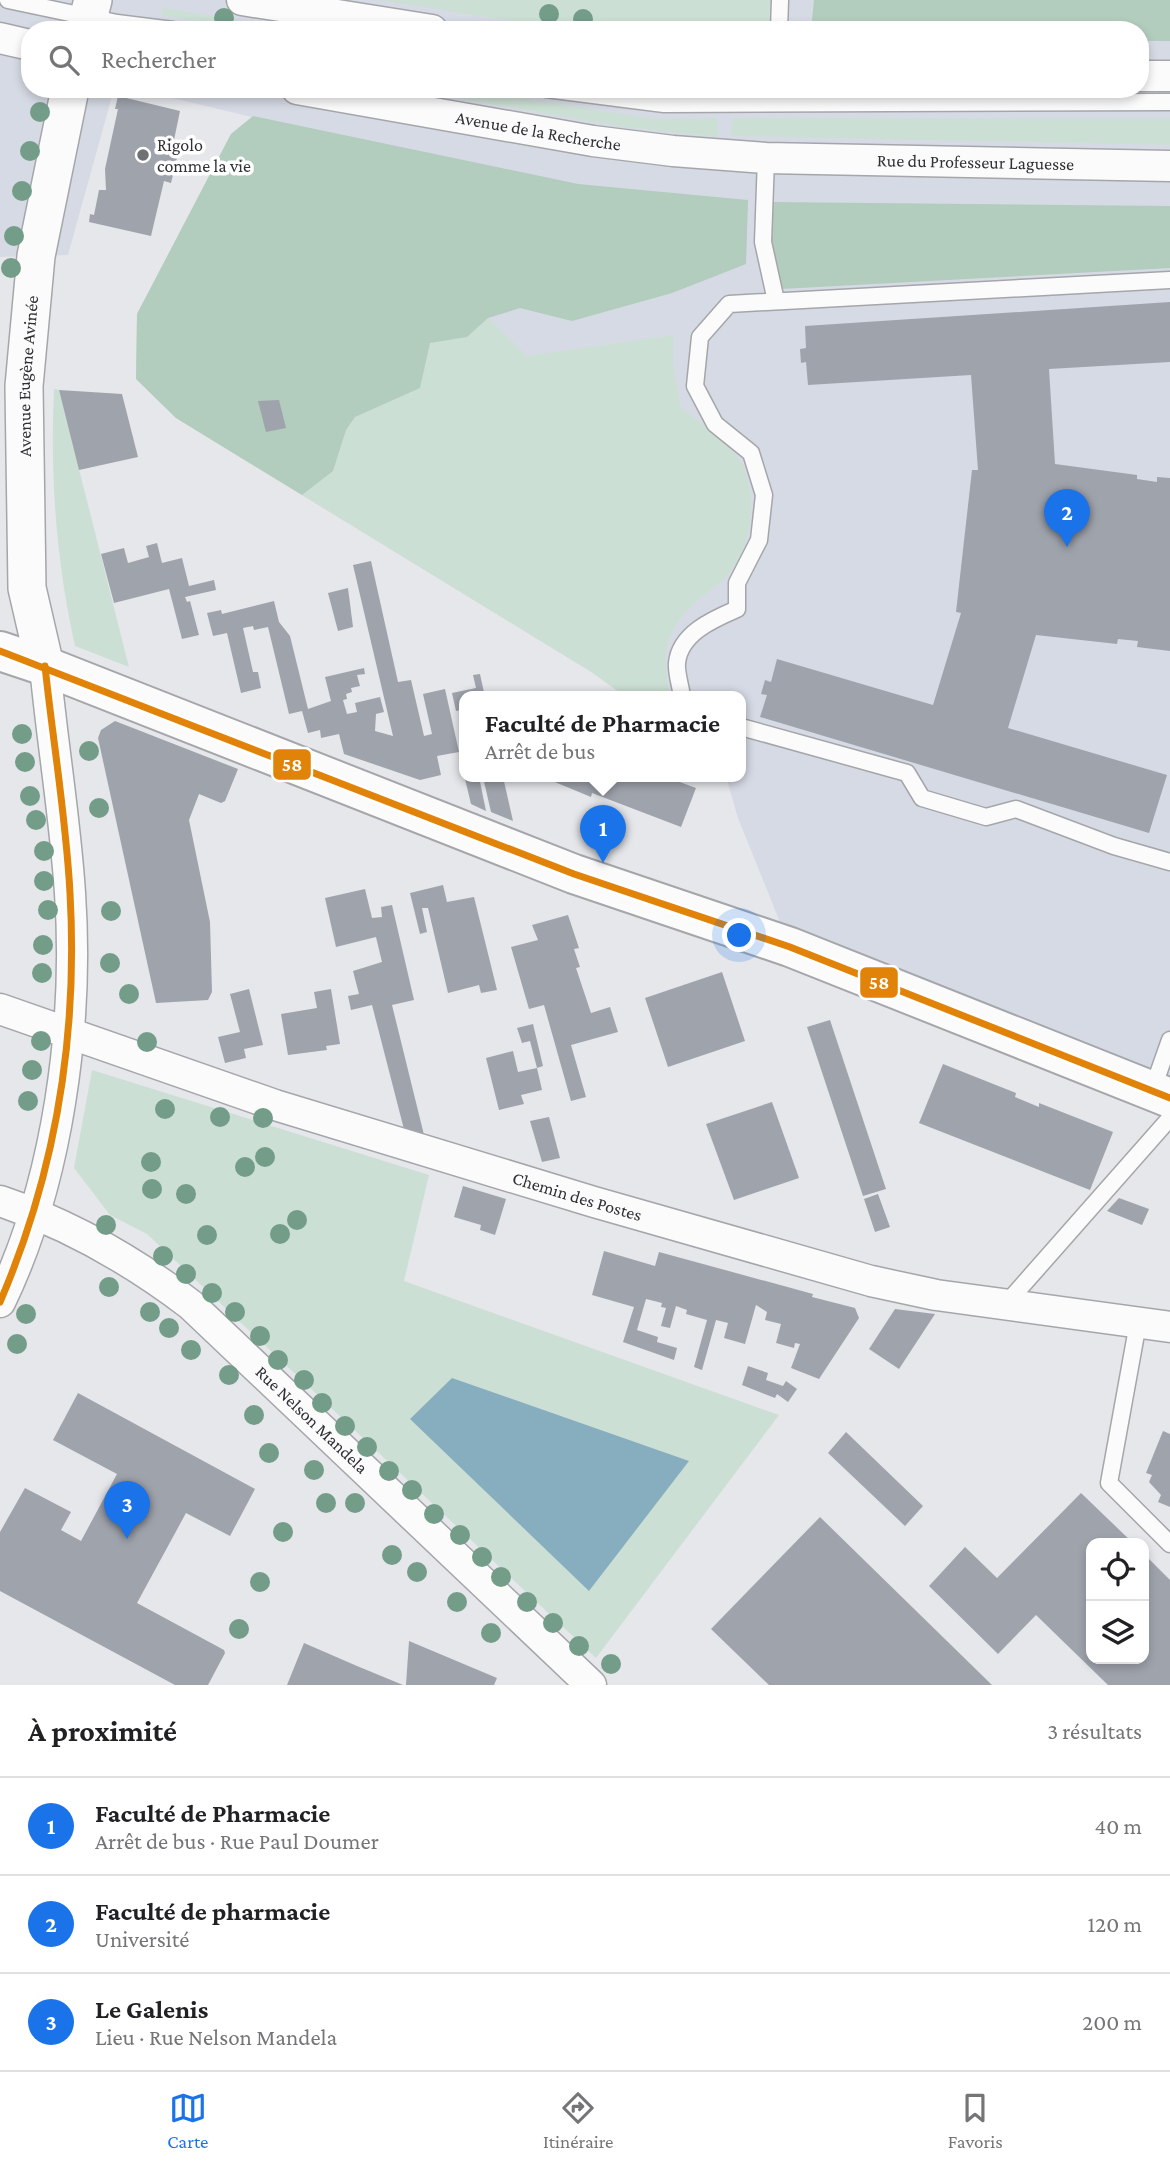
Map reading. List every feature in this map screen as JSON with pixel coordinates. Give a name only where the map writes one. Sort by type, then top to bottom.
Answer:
[{"type":"main road","points":[[0,624],[45,666]]},
{"type":"main road","points":[[0,651],[45,666],[574,874],[790,947],[1164,1102]]},
{"type":"street","points":[[242,0],[375,21]]},
{"type":"street","points":[[0,38],[21,43]]},
{"type":"street","points":[[1149,76],[1170,76]]},
{"type":"street","name":"Avenue Eugène Avinée","points":[[45,666],[27,588],[24,386],[36,256],[68,98]]},
{"type":"street","name":"Avenue de la Recherche","points":[[348,98],[593,141],[774,159]]},
{"type":"street","name":"Rue du Professeur Laguesse","points":[[774,159],[1170,166]]},
{"type":"street","points":[[0,1302],[35,1213],[55,1122],[68,1034],[72,969],[70,895],[45,666]]},
{"type":"street","name":"Chemin des Postes","points":[[0,1009],[275,1105],[754,1249],[897,1287],[1170,1327]]},
{"type":"street","name":"Rue Nelson Mandela","points":[[0,1201],[35,1213],[113,1251],[191,1305],[591,1685]]},
{"type":"lane","points":[[8,0],[118,21]]},
{"type":"lane","points":[[779,21],[780,0]]},
{"type":"lane","points":[[616,98],[663,104],[1170,102]]},
{"type":"lane","points":[[774,159],[763,242],[776,301]]},
{"type":"lane","points":[[681,691],[677,662],[688,639],[707,623],[737,608],[737,583],[759,540],[764,495],[751,453],[715,424],[695,386],[700,337],[729,304],[1170,281]]},
{"type":"lane","points":[[746,728],[907,773],[922,798],[986,817],[1016,809],[1114,846],[1170,862]]},
{"type":"lane","points":[[1004,1304],[1164,1102],[1170,1040]]},
{"type":"lane","points":[[1138,1323],[1109,1483],[1170,1544]]},
{"type":"shaded area","points":[[0,0],[1170,0],[1170,1098],[790,947],[738,818],[727,782],[746,782],[746,691],[618,691],[593,673],[176,418],[136,379],[137,314],[231,134],[252,117],[172,98],[1149,98],[1149,21],[21,21],[21,98],[112,98],[68,255],[0,257]]},
{"type":"green space","points":[[379,0],[770,0],[769,21],[512,21]]},
{"type":"green space","points":[[814,0],[1170,0],[1170,41],[1149,41],[1149,21],[812,21]]},
{"type":"green space","points":[[162,8],[243,21],[198,21],[162,15]]},
{"type":"green space","points":[[1170,84],[1170,91],[1149,91],[1149,88]]},
{"type":"green space","points":[[456,98],[520,98],[656,119],[717,118],[718,137],[623,127]]},
{"type":"green space","points":[[253,116],[578,184],[748,200],[746,264],[672,293],[572,321],[520,308],[488,318],[467,337],[430,343],[420,388],[355,417],[346,430],[333,471],[302,495],[176,418],[136,379],[137,314],[231,134]]},
{"type":"green space","points":[[732,118],[1170,118],[1170,145],[731,136]]},
{"type":"green space","points":[[771,202],[1170,206],[1170,268],[781,289],[768,241]]},
{"type":"green space","points":[[488,318],[527,356],[673,335],[673,366],[681,408],[724,442],[739,459],[748,479],[751,509],[746,539],[735,566],[683,615],[670,636],[665,659],[670,691],[618,691],[593,673],[302,495],[333,471],[346,429],[355,417],[420,388],[430,343],[467,337]]},
{"type":"green space","points":[[54,389],[59,390],[129,667],[75,646],[63,582],[56,518]]},
{"type":"green space","points":[[92,1070],[429,1175],[404,1281],[779,1415],[596,1658],[147,1234],[110,1215],[74,1168]]},
{"type":"water","points":[[452,1378],[689,1461],[589,1591],[410,1419]]},
{"type":"building","name":"Rigolo comme la vie","points":[[118,98],[126,98],[180,111],[174,140],[181,141],[171,183],[164,181],[151,236],[89,222],[90,214],[94,215],[99,190],[106,190],[105,169],[118,109],[115,109]]},
{"type":"building","points":[[1170,302],[1170,362],[1049,369],[1055,464],[1137,475],[1137,479],[1157,482],[1157,477],[1170,478],[1170,651],[1137,647],[1138,641],[1118,639],[1117,644],[1036,635],[1008,728],[1167,775],[1149,833],[760,717],[767,695],[761,694],[765,680],[771,682],[777,659],[933,705],[961,613],[956,612],[972,470],[978,470],[971,375],[808,385],[806,362],[801,363],[800,349],[806,348],[805,326]]},
{"type":"building","points":[[59,390],[122,394],[138,457],[79,470]]},
{"type":"building","points":[[279,400],[286,428],[266,432],[258,401]]},
{"type":"building","points":[[157,543],[162,563],[182,558],[189,586],[214,580],[216,590],[185,597],[187,602],[190,601],[199,635],[182,639],[169,589],[114,603],[101,554],[124,548],[128,563],[149,557],[146,546]]},
{"type":"building","points":[[371,561],[398,682],[411,680],[424,736],[432,734],[423,694],[445,689],[459,752],[437,756],[441,775],[420,780],[344,754],[339,734],[321,738],[320,730],[308,733],[302,711],[289,714],[268,627],[254,630],[253,626],[243,628],[253,672],[258,672],[261,688],[241,693],[227,633],[213,636],[207,613],[221,610],[222,614],[274,601],[279,622],[290,636],[308,709],[331,701],[325,677],[364,668],[365,674],[357,675],[360,686],[351,688],[352,692],[346,694],[347,699],[343,700],[347,714],[357,712],[355,703],[380,697],[384,712],[376,714],[375,731],[393,736],[353,565]]},
{"type":"building","points":[[348,588],[353,627],[338,631],[328,593]]},
{"type":"building","points":[[480,674],[484,691],[462,691],[476,688],[473,675]]},
{"type":"building","points":[[459,692],[459,710],[456,711],[452,693]]},
{"type":"building","points":[[115,721],[238,769],[225,801],[221,803],[199,794],[189,820],[210,922],[212,992],[208,1000],[156,1003],[98,738],[101,730]]},
{"type":"building","points":[[466,782],[480,782],[486,811],[471,804]]},
{"type":"building","points":[[484,782],[504,782],[513,821],[491,812]]},
{"type":"building","points":[[555,782],[680,782],[696,788],[681,827],[592,793],[591,797]]},
{"type":"building","points":[[443,885],[447,902],[474,897],[497,990],[481,993],[479,985],[448,993],[428,908],[422,908],[427,932],[420,934],[410,893]]},
{"type":"building","points":[[365,889],[372,918],[382,917],[381,907],[392,905],[414,1000],[392,1005],[426,1143],[406,1137],[372,1005],[351,1010],[348,996],[359,994],[353,971],[382,962],[376,937],[336,947],[325,898]]},
{"type":"building","points":[[568,915],[579,948],[574,949],[580,967],[576,968],[591,1013],[610,1007],[618,1032],[571,1045],[586,1097],[571,1101],[544,1005],[529,1009],[511,947],[538,940],[532,925]]},
{"type":"building","points":[[722,972],[745,1041],[668,1067],[645,998]]},
{"type":"building","points":[[249,989],[263,1045],[244,1049],[246,1058],[225,1063],[218,1037],[240,1032],[230,994]]},
{"type":"building","points":[[331,989],[340,1044],[326,1046],[327,1050],[288,1055],[281,1014],[317,1008],[314,992]]},
{"type":"building","points":[[830,1020],[886,1189],[863,1196],[807,1027]]},
{"type":"building","points":[[533,1024],[543,1066],[537,1068],[530,1041],[522,1043],[517,1028]]},
{"type":"building","points":[[513,1051],[518,1072],[537,1068],[542,1090],[521,1095],[524,1104],[499,1110],[486,1058]]},
{"type":"building","points":[[943,1064],[1016,1093],[1015,1097],[1039,1107],[1039,1103],[1113,1132],[1090,1190],[919,1123]]},
{"type":"building","points":[[772,1102],[799,1178],[734,1200],[706,1124]]},
{"type":"building","points":[[549,1117],[560,1158],[542,1162],[530,1121]]},
{"type":"building","points":[[463,1186],[506,1199],[495,1235],[480,1230],[481,1225],[454,1217]]},
{"type":"building","points":[[878,1194],[890,1227],[875,1232],[864,1199]]},
{"type":"building","points":[[1119,1198],[1149,1209],[1142,1225],[1107,1211]]},
{"type":"building","points":[[604,1251],[655,1266],[659,1252],[813,1294],[812,1297],[855,1308],[859,1318],[819,1379],[791,1368],[800,1344],[795,1343],[794,1348],[776,1343],[781,1324],[765,1320],[767,1312],[756,1305],[745,1344],[724,1338],[728,1323],[716,1320],[702,1370],[694,1367],[707,1320],[686,1314],[687,1310],[676,1306],[670,1328],[661,1326],[666,1308],[661,1307],[662,1303],[646,1299],[637,1330],[658,1337],[657,1342],[677,1348],[674,1360],[623,1342],[634,1307],[592,1295]]},
{"type":"building","points":[[895,1309],[935,1314],[899,1369],[869,1349]]},
{"type":"building","points":[[748,1366],[768,1373],[766,1380],[783,1386],[786,1381],[797,1389],[788,1402],[777,1394],[775,1398],[742,1385]]},
{"type":"building","points":[[78,1393],[255,1489],[230,1536],[186,1513],[137,1603],[224,1650],[225,1653],[208,1685],[175,1685],[0,1591],[0,1532],[25,1488],[71,1512],[61,1530],[81,1541],[117,1474],[53,1440]]},
{"type":"building","points":[[1163,1431],[1170,1434],[1170,1507],[1158,1502],[1161,1495],[1149,1482],[1152,1475],[1146,1473]]},
{"type":"building","points":[[846,1432],[923,1506],[905,1526],[828,1453]]},
{"type":"building","points":[[1081,1493],[1128,1538],[1086,1538],[1086,1664],[1036,1615],[998,1654],[929,1586],[965,1547],[997,1578]]},
{"type":"building","points":[[820,1517],[992,1685],[769,1685],[711,1629]]},
{"type":"building","points":[[1149,1559],[1170,1580],[1170,1685],[1108,1685],[1086,1664],[1149,1664]]},
{"type":"building","points":[[409,1641],[497,1678],[494,1685],[406,1685]]},
{"type":"building","points":[[304,1643],[357,1666],[403,1685],[287,1685]]},
{"type":"transit line","name":"58","points":[[0,651],[574,874],[790,947],[1170,1098]]},
{"type":"transit line","name":"58","points":[[0,1302],[36,1203],[49,1153],[59,1102],[70,998],[72,946],[68,865],[45,666]]},
{"type":"place","name":"Rigolo comme la vie","points":[[143,155]]},
{"type":"place","name":"Faculté de pharmacie","points":[[1067,547]]},
{"type":"place","name":"Faculté de Pharmacie","points":[[603,863]]},
{"type":"place","name":"Le Galenis","points":[[127,1539]]}]
